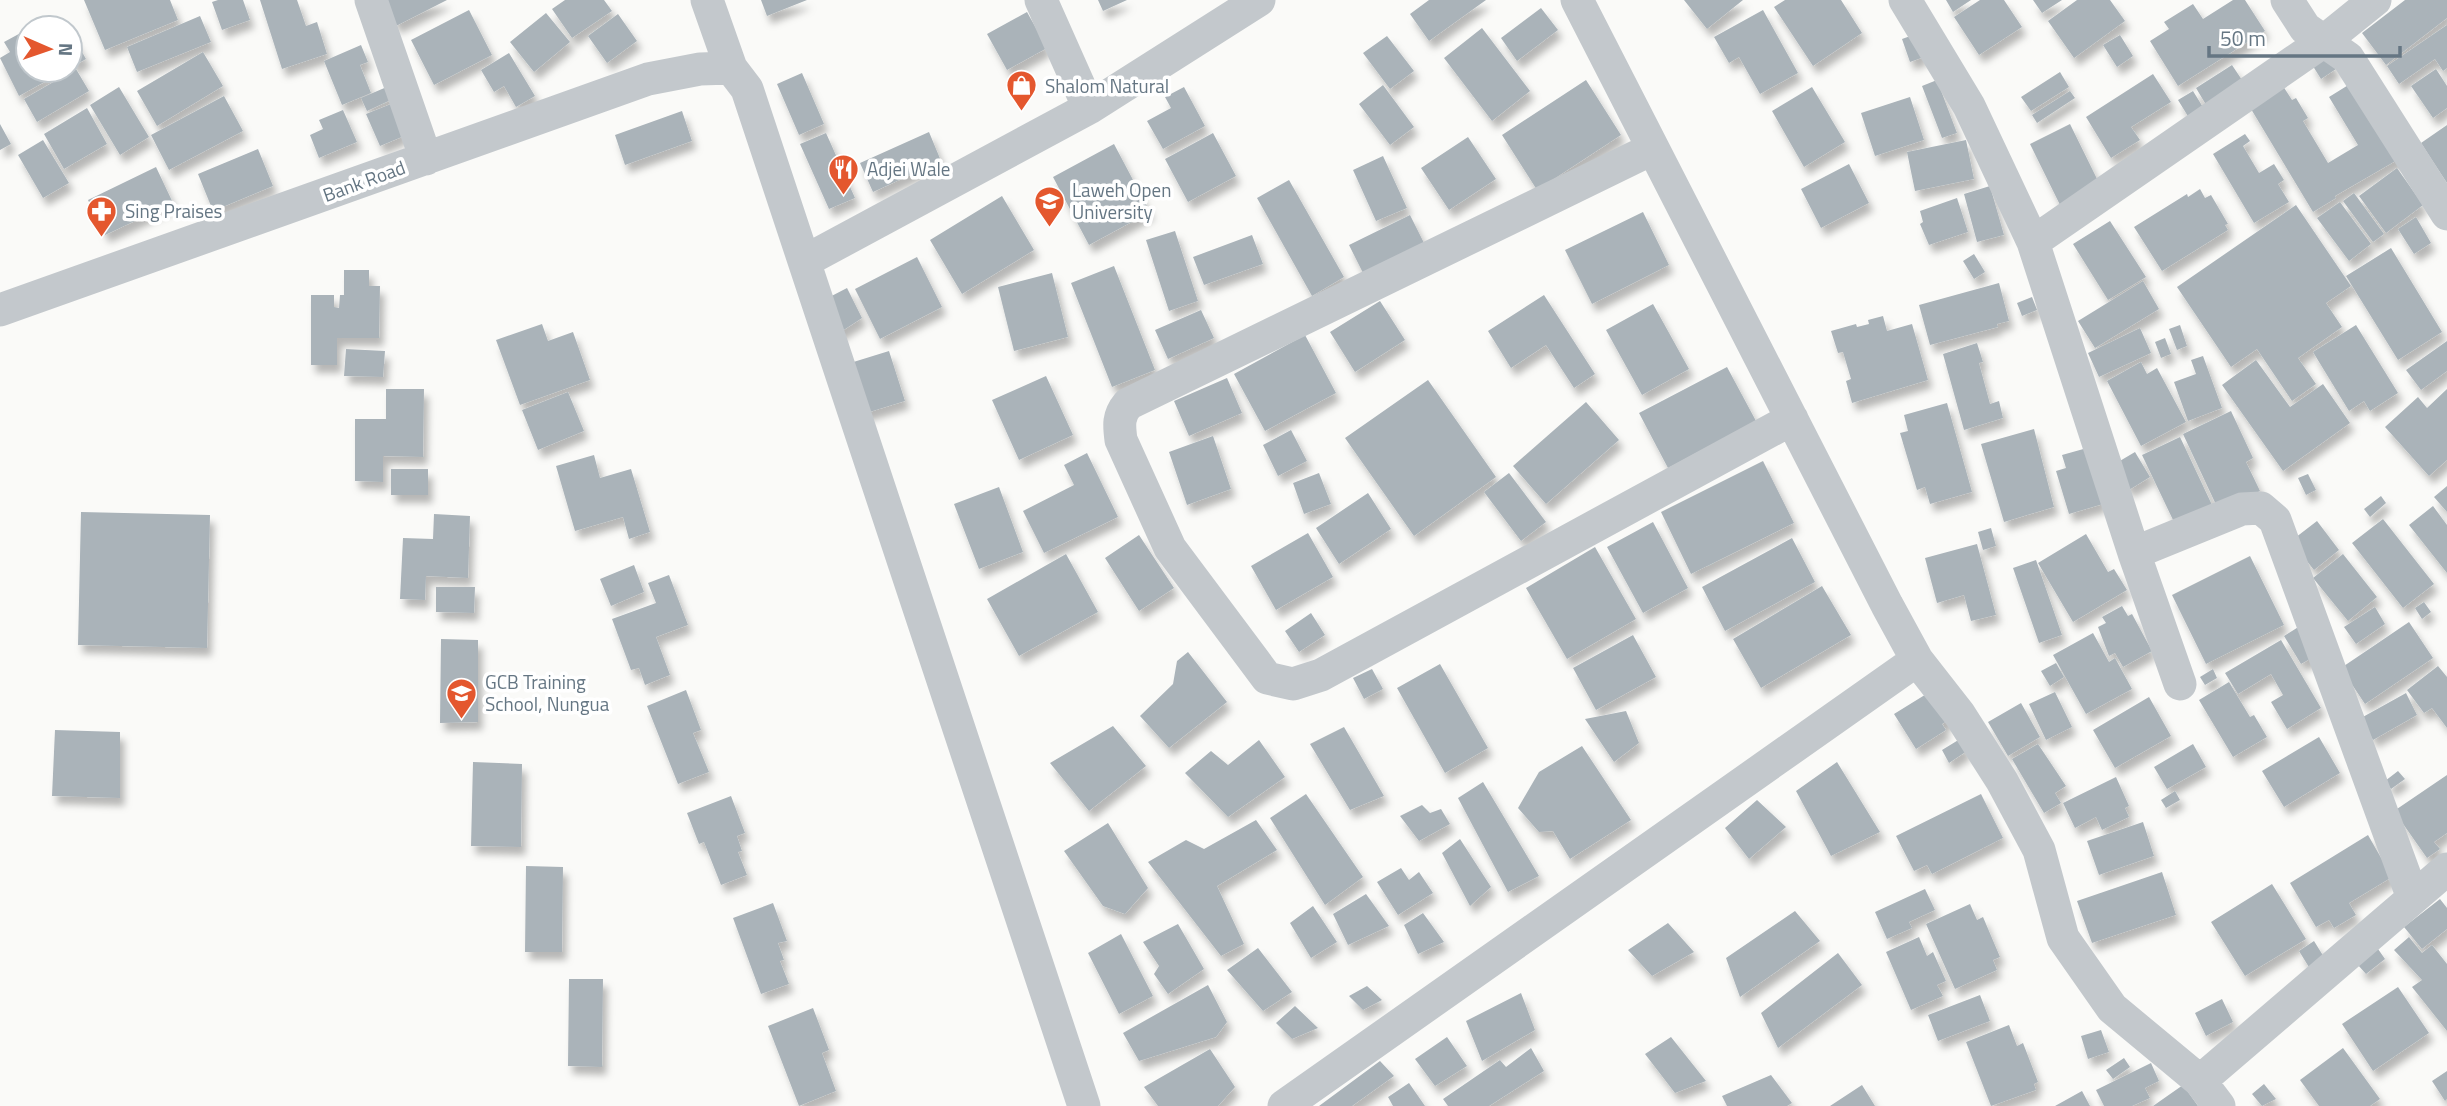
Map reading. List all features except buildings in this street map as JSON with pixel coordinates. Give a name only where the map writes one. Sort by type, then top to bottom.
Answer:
[{"type":"street","points":[[371,0],[426,159]]},
{"type":"street","points":[[707,0],[731,68],[747,89],[1084,1106]]},
{"type":"street","points":[[1041,0],[1089,108]]},
{"type":"street","points":[[805,261],[1089,108],[1259,0]]},
{"type":"street","points":[[1577,0],[1917,660],[1960,715],[1995,770],[2039,850],[2063,938],[2112,1008],[2210,1093],[2413,898],[2447,869]]},
{"type":"street","points":[[1905,0],[1969,106],[2033,242],[2134,553],[2180,684]]},
{"type":"street","points":[[2287,0],[2305,28],[2348,58],[2447,214]]},
{"type":"street","points":[[2033,242],[2324,41],[2375,0]]},
{"type":"street","name":"Bank Road","points":[[0,310],[648,79],[700,69],[731,68]]},
{"type":"street","points":[[1652,149],[1128,404],[1118,423],[1121,440],[1170,548],[1267,678],[1293,684],[1321,675],[1792,419]]},
{"type":"street","points":[[2134,553],[2242,509],[2261,508],[2275,520],[2413,898]]},
{"type":"street","points":[[1284,1106],[1917,660]]},
{"type":"place","name":"Shalom Natural","points":[[1022,113]]},
{"type":"place","name":"Adjei Wale","points":[[844,196]]},
{"type":"place","name":"Laweh Open University","points":[[1049,228]]},
{"type":"place","name":"Sing Praises","points":[[102,238]]},
{"type":"place","name":"GCB Training School, Nungua","points":[[462,720]]}]
